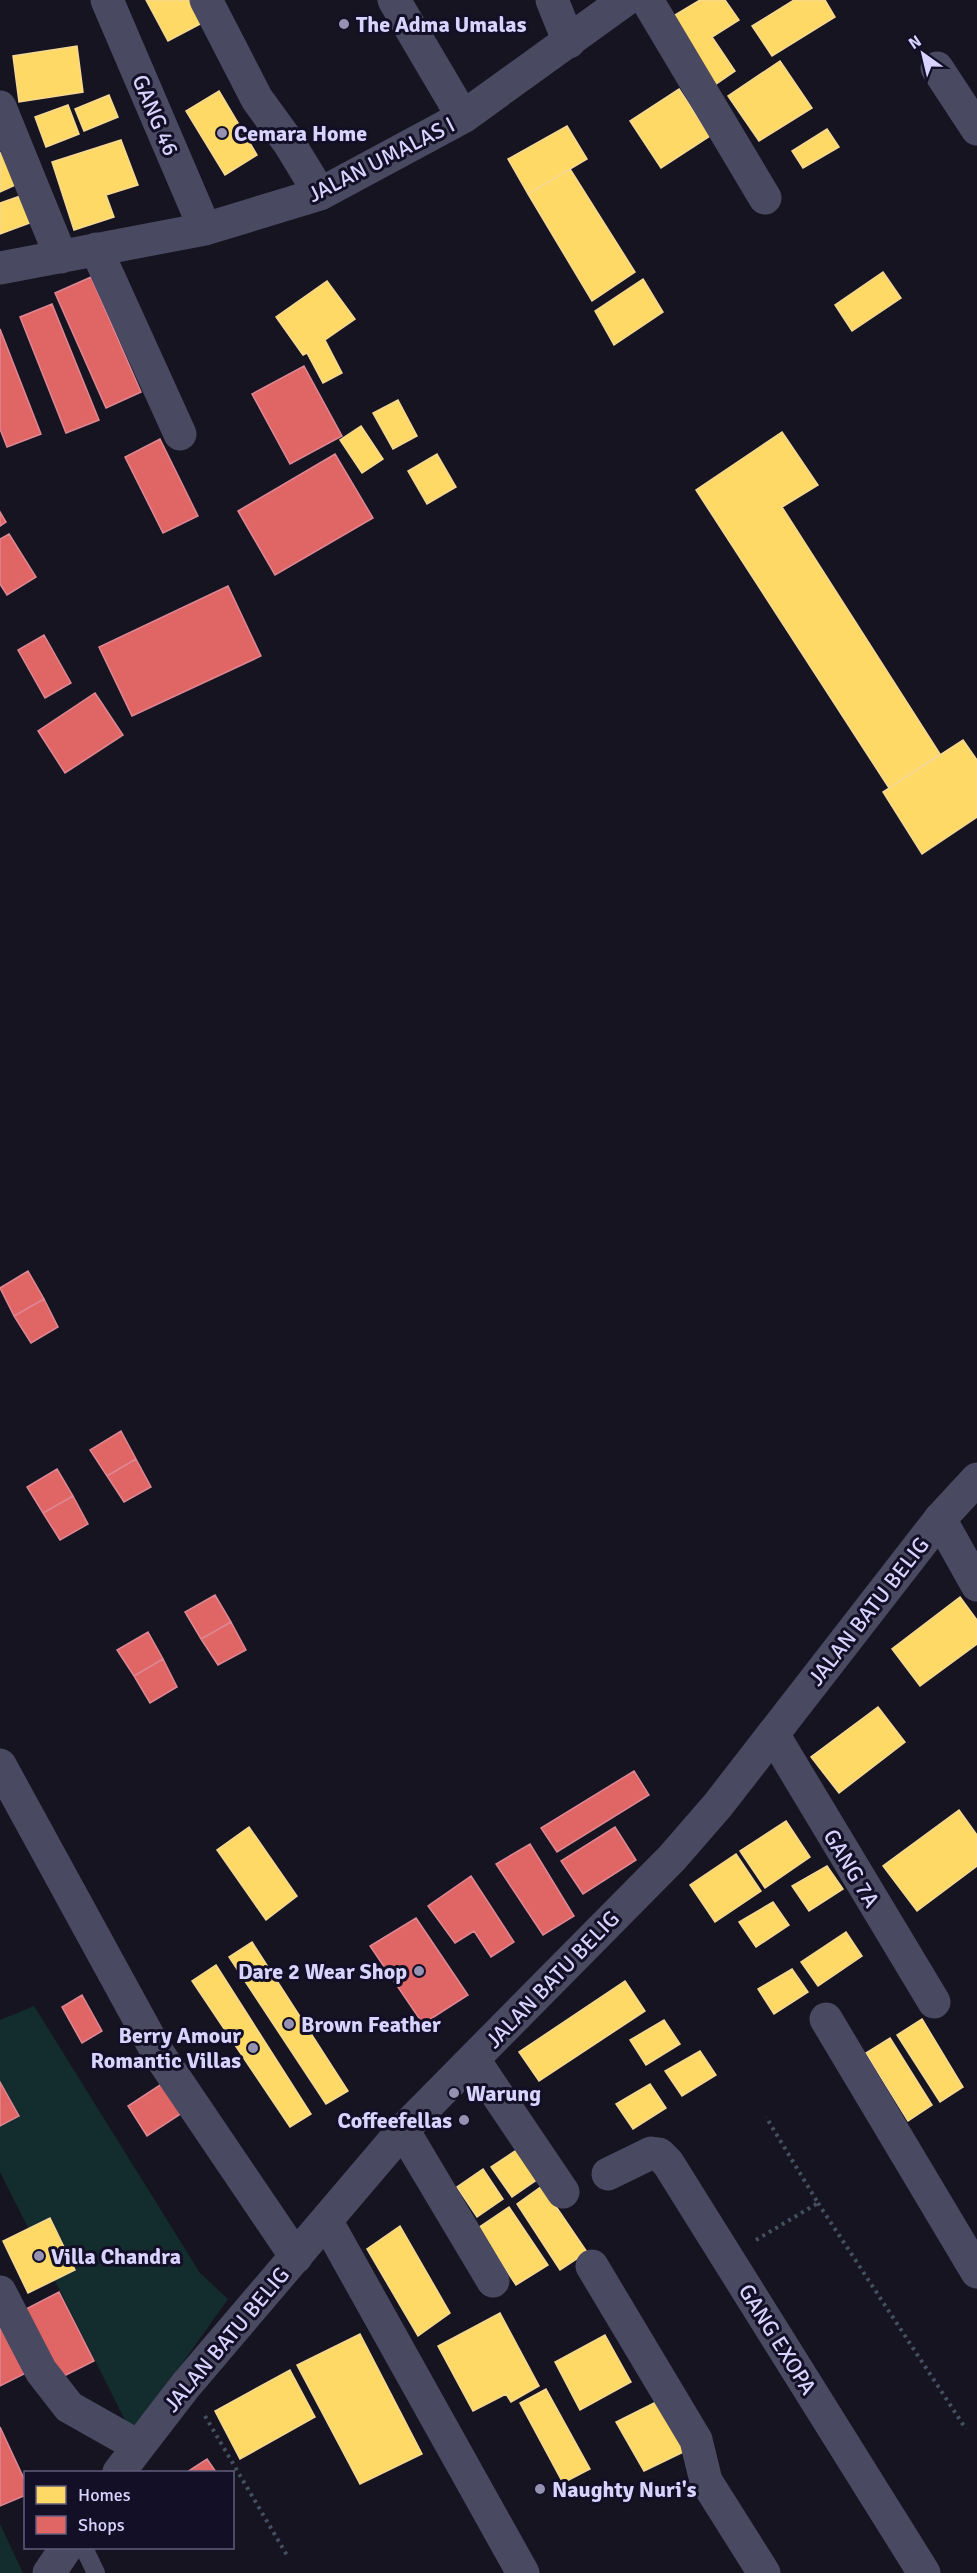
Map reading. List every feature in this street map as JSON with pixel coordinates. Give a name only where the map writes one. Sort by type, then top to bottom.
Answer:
[{"type":"street","name":"GANG 46","points":[[107,0],[205,229]]},
{"type":"street","points":[[206,0],[257,99],[289,143],[320,194]]},
{"type":"street","points":[[394,0],[463,117]]},
{"type":"street","points":[[552,0],[569,42]]},
{"type":"street","name":"JALAN UMALAS I","points":[[0,268],[205,229],[320,194],[463,117],[625,0]]},
{"type":"street","points":[[647,0],[765,198]]},
{"type":"street","points":[[937,68],[977,129]]},
{"type":"street","points":[[0,107],[61,257]]},
{"type":"street","points":[[96,249],[180,434]]},
{"type":"street","name":"JALAN BATU BELIG","points":[[120,2471],[186,2385],[403,2130],[672,1858],[718,1805],[940,1519],[977,1479]]},
{"type":"street","points":[[940,1519],[977,1585]]},
{"type":"street","name":"GANG 7A","points":[[772,1734],[934,2002]]},
{"type":"street","points":[[0,1765],[156,2050],[296,2257]]},
{"type":"street","points":[[826,2019],[977,2272]]},
{"type":"street","points":[[474,2060],[563,2192]]},
{"type":"street","points":[[403,2130],[493,2281]]},
{"type":"street","name":"GANG EXOPA","points":[[608,2174],[643,2156],[659,2154],[668,2163],[924,2573]]},
{"type":"street","points":[[327,2222],[523,2573]]},
{"type":"street","points":[[592,2266],[696,2440],[705,2481],[764,2573]]},
{"type":"street","points":[[0,2292],[41,2371],[69,2407],[138,2446]]},
{"type":"street","points":[[49,2573],[65,2549]]},
{"type":"lane","points":[[85,2549],[96,2573]]},
{"type":"path","points":[[766,2117],[818,2203],[966,2429]]},
{"type":"path","points":[[727,2257],[818,2203]]},
{"type":"path","points":[[186,2385],[288,2557]]},
{"type":"green space","points":[[34,2006],[200,2273],[228,2299],[132,2434],[0,2172],[0,2020]]},
{"type":"green space","points":[[0,2524],[23,2573],[0,2573]]},
{"type":"building: Homes","points":[[146,0],[195,0],[206,21],[168,41]]},
{"type":"building: Homes","points":[[700,0],[725,0],[739,20],[712,37],[735,71],[709,89],[665,21]]},
{"type":"building: Homes","points":[[794,0],[825,0],[835,17],[772,56],[752,26]]},
{"type":"building: Homes","points":[[77,46],[83,92],[19,102],[13,56]]},
{"type":"building: Homes","points":[[780,61],[812,108],[759,141],[728,96]]},
{"type":"building: Homes","points":[[679,89],[710,136],[661,168],[630,121]]},
{"type":"building: Homes","name":"Cemara Home","points":[[219,91],[257,155],[225,175],[186,111]]},
{"type":"building: Homes","points":[[109,95],[118,117],[84,131],[75,109]]},
{"type":"building: Homes","points":[[68,105],[79,134],[46,147],[35,117]]},
{"type":"building: Homes","points":[[567,126],[587,159],[528,194],[508,159]]},
{"type":"building: Homes","points":[[827,129],[839,147],[803,168],[792,151]]},
{"type":"building: Homes","points":[[121,140],[138,185],[106,195],[114,217],[74,230],[52,162]]},
{"type":"building: Homes","points":[[5,151],[20,183],[0,192],[0,153]]},
{"type":"building: Homes","points":[[570,169],[635,272],[592,301],[528,194]]},
{"type":"building: Homes","points":[[26,194],[35,221],[0,234],[0,203]]},
{"type":"building: Homes","points":[[883,272],[901,298],[852,331],[835,305]]},
{"type":"building: Homes","points":[[643,279],[663,312],[614,345],[595,311]]},
{"type":"building: Homes","points":[[327,281],[355,319],[325,340],[342,373],[323,383],[307,353],[303,355],[276,317]]},
{"type":"building: Homes","points":[[398,400],[417,436],[393,449],[373,413]]},
{"type":"building: Homes","points":[[361,426],[383,459],[362,473],[340,440]]},
{"type":"building: Homes","points":[[782,432],[818,485],[782,507],[940,754],[889,788],[696,490]]},
{"type":"building: Homes","points":[[437,454],[456,487],[427,504],[408,471]]},
{"type":"building: Homes","points":[[963,740],[977,760],[977,817],[922,854],[883,792]]},
{"type":"building: Homes","points":[[960,1597],[977,1620],[977,1644],[920,1686],[892,1649]]},
{"type":"building: Homes","points":[[878,1707],[905,1742],[839,1793],[811,1757]]},
{"type":"building: Homes","points":[[959,1810],[977,1835],[977,1866],[917,1911],[883,1866]]},
{"type":"building: Homes","points":[[786,1821],[810,1857],[765,1888],[740,1851]]},
{"type":"building: Homes","points":[[249,1827],[297,1896],[266,1920],[217,1850]]},
{"type":"building: Homes","points":[[736,1854],[761,1891],[715,1922],[690,1885]]},
{"type":"building: Homes","points":[[827,1866],[843,1889],[809,1911],[792,1886]]},
{"type":"building: Homes","points":[[773,1902],[789,1925],[756,1947],[739,1922]]},
{"type":"building: Homes","points":[[846,1932],[862,1956],[818,1986],[801,1962]]},
{"type":"building: Homes","name":"Brown Feather","points":[[252,1942],[348,2091],[326,2104],[229,1957]]},
{"type":"building: Homes","name":"Berry Amour Romantic Villas","points":[[216,1965],[311,2114],[290,2127],[192,1981]]},
{"type":"building: Homes","points":[[792,1969],[808,1992],[774,2014],[758,1989]]},
{"type":"building: Homes","points":[[625,1981],[645,2011],[539,2081],[519,2052]]},
{"type":"building: Homes","points":[[922,2019],[963,2087],[940,2102],[897,2035]]},
{"type":"building: Homes","points":[[664,2020],[680,2044],[646,2065],[630,2040]]},
{"type":"building: Homes","points":[[890,2038],[932,2105],[908,2121],[866,2053]]},
{"type":"building: Homes","points":[[700,2051],[716,2075],[682,2096],[665,2071]]},
{"type":"building: Homes","points":[[650,2084],[666,2108],[633,2129],[616,2104]]},
{"type":"building: Homes","points":[[518,2149],[538,2179],[512,2197],[491,2167]]},
{"type":"building: Homes","points":[[483,2169],[503,2199],[477,2217],[457,2187]]},
{"type":"building: Homes","points":[[542,2186],[587,2252],[560,2270],[517,2204]]},
{"type":"building: Homes","points":[[509,2207],[548,2265],[516,2285],[478,2228]]},
{"type":"building: Homes","name":"Villa Chandra","points":[[50,2218],[75,2270],[28,2293],[3,2241]]},
{"type":"building: Homes","points":[[400,2226],[450,2313],[418,2336],[367,2249]]},
{"type":"building: Homes","points":[[500,2313],[539,2386],[511,2402],[506,2394],[473,2411],[438,2346]]},
{"type":"building: Homes","points":[[360,2334],[422,2454],[360,2484],[297,2365]]},
{"type":"building: Homes","points":[[605,2335],[631,2382],[580,2410],[555,2362]]},
{"type":"building: Homes","points":[[290,2370],[315,2417],[240,2459],[215,2411]]},
{"type":"building: Homes","points":[[546,2389],[590,2469],[563,2483],[520,2403]]},
{"type":"building: Homes","points":[[668,2396],[696,2446],[644,2471],[616,2422]]},
{"type":"building: Shops","points":[[91,277],[141,392],[106,408],[55,293]]},
{"type":"building: Shops","points":[[52,304],[99,420],[66,433],[20,317]]},
{"type":"building: Shops","points":[[0,329],[41,434],[7,447],[0,429]]},
{"type":"building: Shops","points":[[304,366],[342,436],[290,464],[252,394]]},
{"type":"building: Shops","points":[[160,439],[198,516],[163,533],[125,457]]},
{"type":"building: Shops","points":[[335,454],[373,518],[275,575],[238,511]]},
{"type":"building: Shops","points":[[0,512],[6,522],[0,526]]},
{"type":"building: Shops","points":[[9,534],[36,577],[7,595],[0,584],[0,539]]},
{"type":"building: Shops","points":[[228,586],[261,656],[132,716],[99,647]]},
{"type":"building: Shops","points":[[44,635],[71,683],[45,698],[18,650]]},
{"type":"building: Shops","points":[[95,693],[123,735],[65,773],[38,731]]},
{"type":"building: Shops","points":[[28,1271],[44,1299],[14,1316],[0,1288]]},
{"type":"building: Shops","points":[[44,1299],[58,1327],[31,1343],[14,1316]]},
{"type":"building: Shops","points":[[121,1431],[136,1459],[107,1476],[90,1450]]},
{"type":"building: Shops","points":[[136,1459],[151,1487],[124,1502],[107,1476]]},
{"type":"building: Shops","points":[[57,1469],[73,1496],[43,1513],[27,1487]]},
{"type":"building: Shops","points":[[73,1496],[88,1524],[60,1540],[43,1513]]},
{"type":"building: Shops","points":[[215,1595],[231,1622],[201,1639],[185,1612]]},
{"type":"building: Shops","points":[[231,1622],[246,1650],[218,1665],[201,1639]]},
{"type":"building: Shops","points":[[148,1632],[163,1659],[134,1676],[117,1650]]},
{"type":"building: Shops","points":[[163,1659],[177,1687],[150,1703],[134,1676]]},
{"type":"building: Shops","points":[[634,1771],[649,1795],[557,1852],[541,1828]]},
{"type":"building: Shops","points":[[615,1827],[636,1860],[583,1894],[561,1861]]},
{"type":"building: Shops","points":[[530,1844],[574,1916],[543,1935],[496,1864]]},
{"type":"building: Shops","points":[[471,1876],[514,1942],[491,1957],[474,1931],[455,1943],[428,1906]]},
{"type":"building: Shops","name":"Dare 2 Wear Shop","points":[[416,1918],[468,1995],[423,2024],[370,1946]]},
{"type":"building: Shops","points":[[82,1995],[102,2031],[82,2043],[62,2007]]},
{"type":"building: Shops","points":[[0,2082],[19,2116],[0,2126]]},
{"type":"building: Shops","points":[[163,2083],[182,2113],[147,2136],[128,2106]]},
{"type":"building: Shops","points":[[59,2292],[94,2361],[58,2379],[22,2311]]},
{"type":"building: Shops","points":[[0,2317],[30,2371],[0,2386]]},
{"type":"building: Shops","points":[[0,2427],[24,2479],[24,2496],[0,2506]]},
{"type":"building: Shops","points":[[207,2459],[215,2471],[189,2471]]},
{"type":"place","name":"The Adma Umalas","points":[[344,24]]},
{"type":"place","name":"Cemara Home","points":[[222,133]]},
{"type":"place","name":"Dare 2 Wear Shop","points":[[419,1971]]},
{"type":"place","name":"Brown Feather","points":[[289,2024]]},
{"type":"place","name":"Berry Amour Romantic Villas","points":[[253,2048]]},
{"type":"place","name":"Warung","points":[[454,2093]]},
{"type":"place","name":"Coffeefellas","points":[[464,2120]]},
{"type":"place","name":"Villa Chandra","points":[[39,2256]]},
{"type":"place","name":"Naughty Nuri's","points":[[540,2489]]}]
